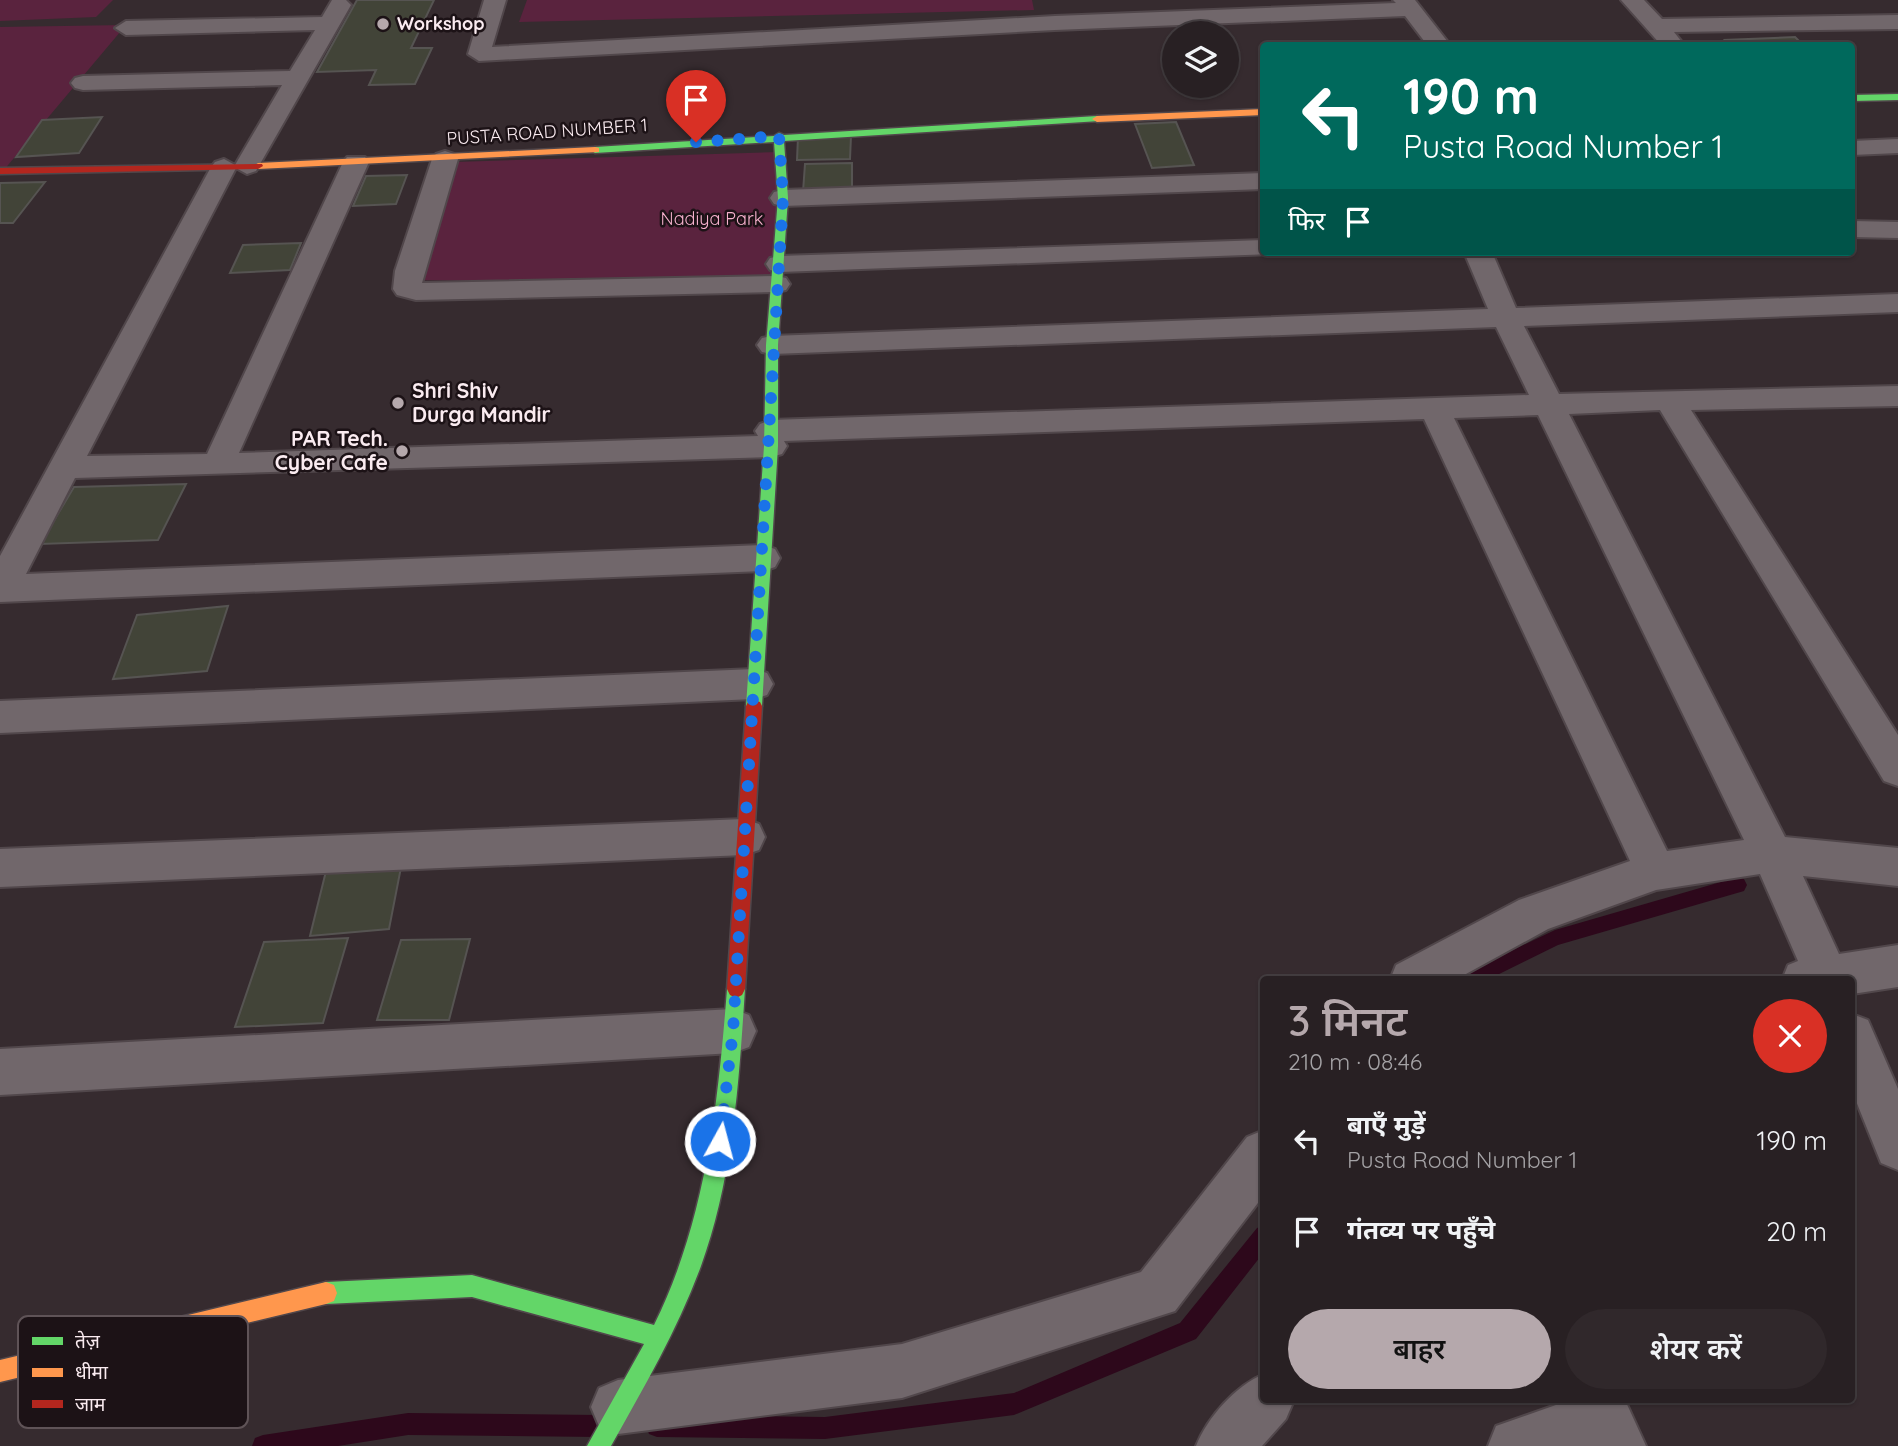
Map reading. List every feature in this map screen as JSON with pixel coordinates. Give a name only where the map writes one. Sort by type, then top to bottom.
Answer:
[{"type":"street","points":[[0,589],[236,167],[298,78],[343,0]]},
{"type":"street","points":[[495,0],[479,54],[1408,5],[1437,42]]},
{"type":"street","points":[[1050,0],[1055,23]]},
{"type":"street","points":[[1632,0],[1671,42]]},
{"type":"street","points":[[1657,26],[1898,22]]},
{"type":"street","points":[[126,28],[330,23]]},
{"type":"street","points":[[83,83],[298,78]]},
{"type":"street","points":[[1855,98],[1898,97]]},
{"type":"street","name":"PUSTA ROAD NUMBER 1","points":[[0,172],[445,159],[779,136],[1145,115],[1260,112]]},
{"type":"street","points":[[608,1427],[659,1337],[700,1237],[720,1141],[733,1031],[771,438],[772,345],[783,198],[779,136]]},
{"type":"street","points":[[1855,148],[1898,146]]},
{"type":"street","points":[[445,159],[409,271],[407,289],[415,292],[1260,248]]},
{"type":"street","points":[[218,465],[356,162]]},
{"type":"street","points":[[783,198],[1260,181]]},
{"type":"street","points":[[1855,229],[1898,230]]},
{"type":"street","points":[[1480,256],[1506,318],[1550,406],[1779,854],[1818,976]]},
{"type":"street","points":[[772,345],[1898,303]]},
{"type":"street","points":[[66,467],[218,465],[1434,408],[1669,400],[1887,396],[1898,423]]},
{"type":"street","points":[[1669,400],[1898,769]]},
{"type":"street","points":[[1434,408],[1656,871]]},
{"type":"street","points":[[0,589],[763,558]]},
{"type":"street","points":[[0,717],[754,684]]},
{"type":"street","points":[[0,868],[744,837]]},
{"type":"street","points":[[1419,976],[1534,914],[1656,871],[1779,854],[1898,867]]},
{"type":"street","points":[[1832,976],[1898,966]]},
{"type":"street","points":[[0,1072],[733,1031]]},
{"type":"street","points":[[1855,1043],[1898,1146]]},
{"type":"street","points":[[608,1427],[902,1371],[1157,1293],[1260,1159]]},
{"type":"street","points":[[234,1316],[343,1292],[472,1286],[659,1337]]},
{"type":"street","points":[[0,1371],[18,1366]]},
{"type":"street","points":[[1224,1446],[1264,1403]]},
{"type":"street","points":[[1516,1446],[1606,1421]]},
{"type":"green space","points":[[0,0],[113,0],[96,17],[0,21]]},
{"type":"green space","points":[[527,0],[1032,0],[1034,10],[519,22]]},
{"type":"green space","points":[[126,25],[3,171],[0,171],[0,27]]},
{"type":"green space","name":"Nadiya Park","points":[[778,152],[776,284],[406,280],[454,162]]},
{"type":"building","name":"Workshop","points":[[357,0],[434,0],[411,48],[432,48],[415,84],[369,85],[376,70],[317,72]]},
{"type":"building","points":[[1795,37],[1800,42],[1727,42],[1725,40]]},
{"type":"building","points":[[102,117],[79,153],[16,157],[42,120]]},
{"type":"building","points":[[1176,122],[1194,165],[1152,168],[1135,124]]},
{"type":"building","points":[[851,136],[850,159],[797,160],[798,137]]},
{"type":"building","points":[[852,163],[852,191],[803,192],[805,164]]},
{"type":"building","points":[[407,175],[396,204],[353,206],[366,176]]},
{"type":"building","points":[[45,182],[13,223],[0,223],[0,183]]},
{"type":"building","points":[[301,243],[290,270],[230,273],[243,245]]},
{"type":"building","points":[[186,484],[158,540],[40,544],[74,487]]},
{"type":"building","points":[[228,606],[207,671],[113,679],[137,615]]},
{"type":"building","points":[[403,857],[389,929],[310,936],[328,863]]},
{"type":"building","points":[[348,938],[323,1023],[235,1027],[264,942]]},
{"type":"building","points":[[470,939],[449,1020],[377,1020],[401,940]]},
{"type":"waterway","points":[[1476,976],[1555,938],[1738,885]]},
{"type":"waterway","points":[[657,1426],[825,1428],[1014,1404],[1188,1331],[1260,1240]]},
{"type":"waterway","points":[[263,1446],[408,1424],[599,1426]]},
{"type":"traffic: fast","points":[[1855,98],[1898,97]]},
{"type":"traffic: fast","points":[[595,150],[1097,119]]},
{"type":"traffic: fast","points":[[754,706],[771,446],[772,345],[783,198],[779,136]]},
{"type":"traffic: fast","points":[[598,1446],[669,1318],[700,1236],[720,1145],[736,989]]},
{"type":"traffic: fast","points":[[326,1293],[472,1286],[659,1337]]},
{"type":"traffic: slow","points":[[1097,119],[1260,112]]},
{"type":"traffic: slow","points":[[258,166],[595,150]]},
{"type":"traffic: slow","points":[[230,1316],[326,1293]]},
{"type":"traffic: slow","points":[[0,1371],[18,1367]]},
{"type":"traffic: jam","points":[[0,171],[258,166]]},
{"type":"traffic: jam","points":[[736,989],[754,706]]},
{"type":"place","name":"Workshop","points":[[383,24]]},
{"type":"place","name":"Shri Shiv Durga Mandir","points":[[398,403]]},
{"type":"place","name":"PAR Tech. Cyber Cafe","points":[[402,451]]},
{"type":"route","points":[[696,142],[779,136],[783,198],[772,345],[771,446],[733,1031],[720,1141]]}]
